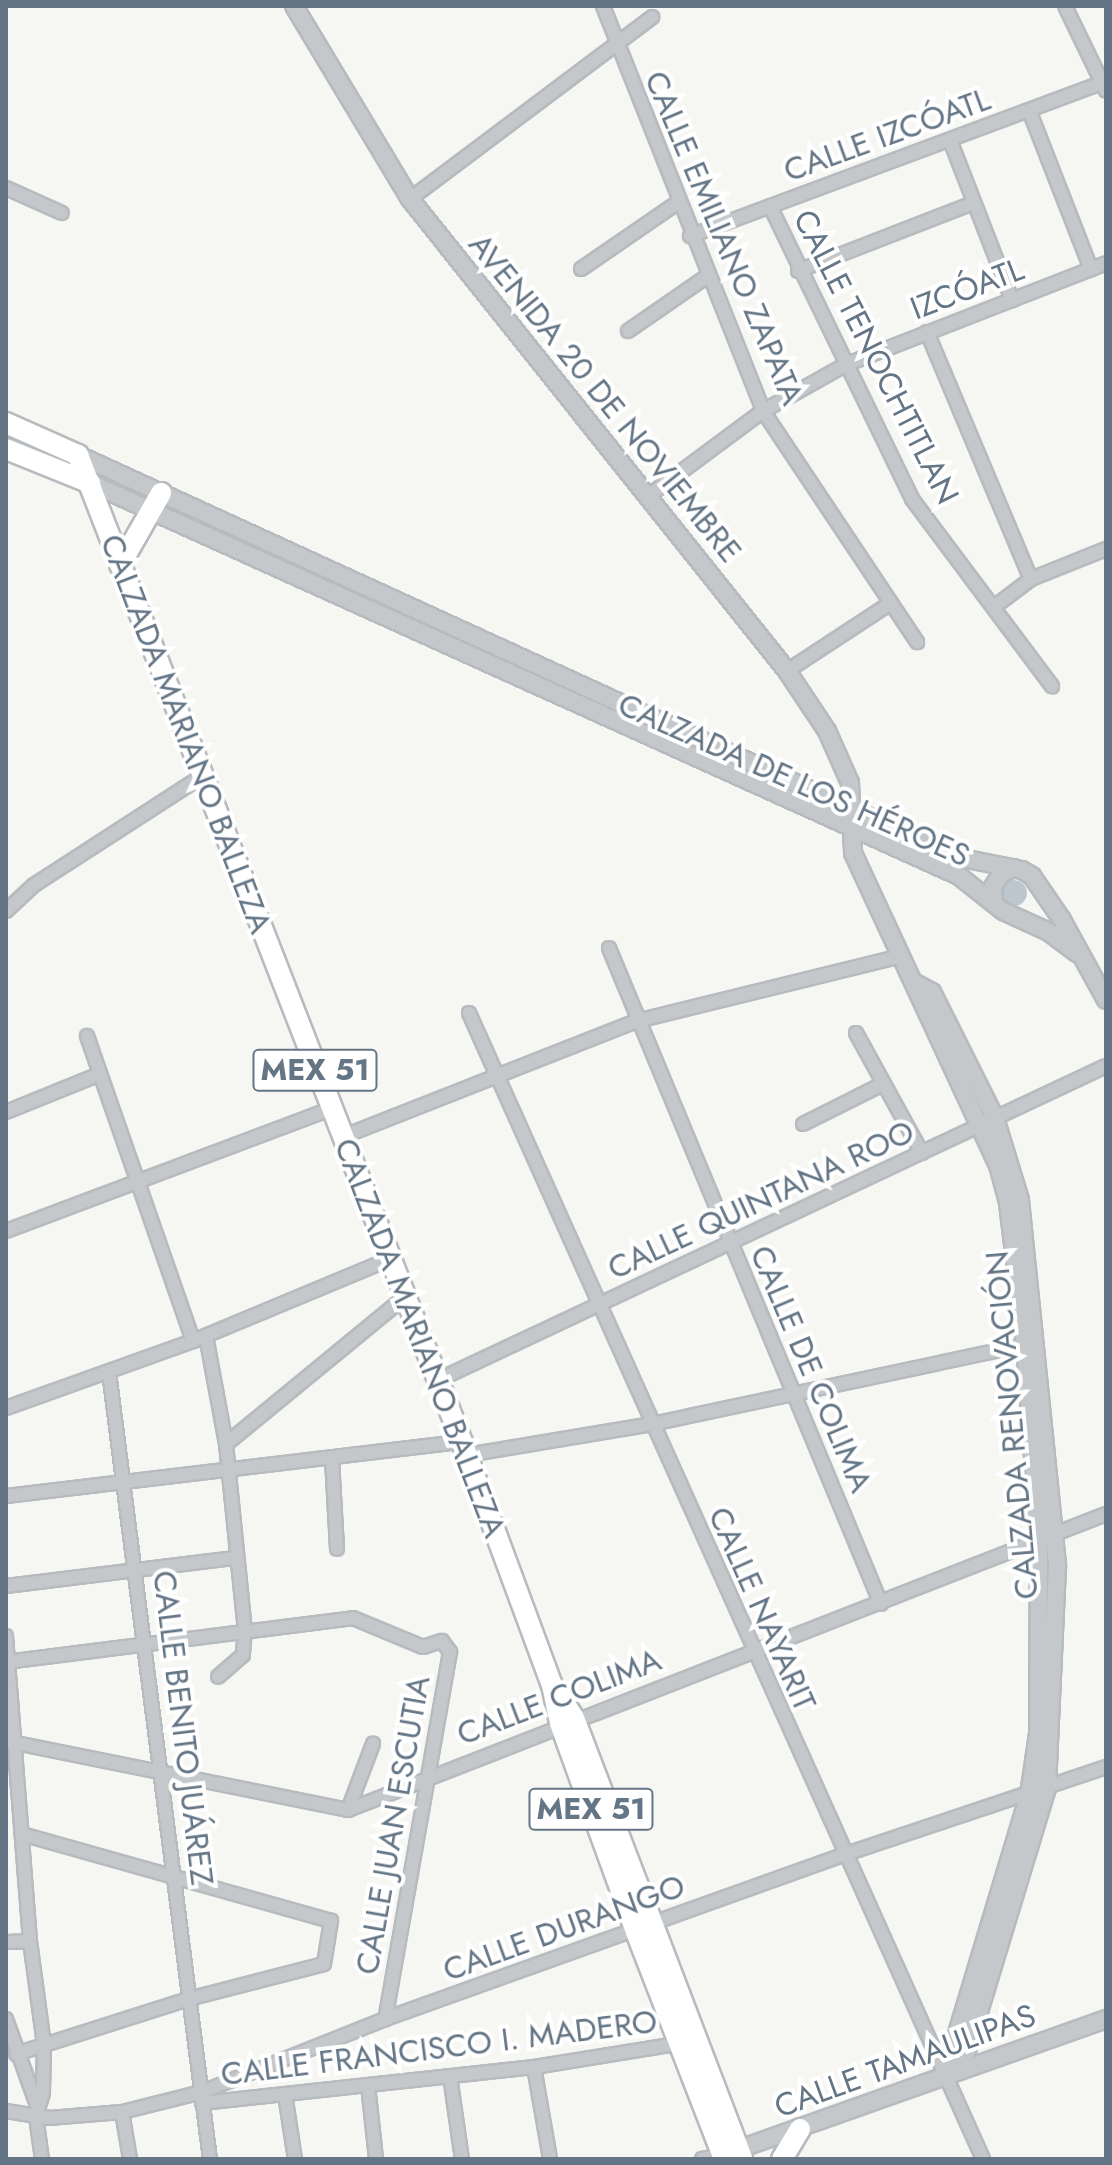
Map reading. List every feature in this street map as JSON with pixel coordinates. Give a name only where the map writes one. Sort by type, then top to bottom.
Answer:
[{"type":"main road","name":"CALZADA DE LOS HÉROES","points":[[6,423],[78,455]]},
{"type":"main road","name":"CALZADA DE LOS HÉROES","points":[[6,449],[90,483]]},
{"type":"main road","name":"CALZADA MARIANO BALLEZA","points":[[78,455],[438,1380],[643,1928]]},
{"type":"main road","points":[[120,565],[155,501]]},
{"type":"main road","name":"MEX 51","points":[[643,1928],[682,2043],[732,2156]]},
{"type":"main road","name":"MEX 51","points":[[643,1928],[732,2156]]},
{"type":"main road","points":[[782,2159],[800,2129]]},
{"type":"street","name":"AVENIDA 20 DE NOVIEMBRE","points":[[294,6],[410,199],[787,671],[840,755],[854,810],[853,829]]},
{"type":"street","name":"CALLE EMILIANO ZAPATA","points":[[603,6],[706,277],[763,411],[917,642]]},
{"type":"street","points":[[1065,6],[1104,87]]},
{"type":"street","points":[[410,199],[652,17]]},
{"type":"street","name":"CALLE IZCÓATL","points":[[690,236],[1029,110],[1104,87]]},
{"type":"street","points":[[1029,110],[1091,269]]},
{"type":"street","points":[[950,140],[1012,300]]},
{"type":"street","points":[[6,188],[62,213]]},
{"type":"street","points":[[581,269],[677,203]]},
{"type":"street","points":[[798,271],[973,203]]},
{"type":"street","name":"CALLE TENOCHTITLAN","points":[[770,206],[798,271],[912,499],[1052,686]]},
{"type":"street","name":"IZCÓATL","points":[[647,497],[763,411],[845,365],[1106,263]]},
{"type":"street","points":[[628,331],[706,277]]},
{"type":"street","points":[[927,332],[1031,579]]},
{"type":"street","name":"CALZADA DE LOS HÉROES","points":[[78,455],[155,501],[959,876],[1078,954]]},
{"type":"street","name":"CALZADA DE LOS HÉROES","points":[[90,483],[155,501],[967,859],[1014,868],[1032,876],[1078,954]]},
{"type":"street","points":[[994,607],[1031,579],[1106,549]]},
{"type":"street","points":[[787,671],[891,603]]},
{"type":"street","points":[[6,911],[34,885],[201,777]]},
{"type":"street","name":"CALZADA RENOVACIÓN","points":[[853,829],[853,853],[917,984],[932,992],[1020,1200],[1047,1538],[1047,1788],[962,2067]]},
{"type":"street","points":[[994,901],[993,887],[1001,874],[1014,868]]},
{"type":"street","points":[[1015,915],[1029,913],[1039,902],[1040,887]]},
{"type":"street","name":"CALLE DE COLIMA","points":[[609,948],[881,1604]]},
{"type":"street","points":[[1078,954],[1106,1000]]},
{"type":"street","points":[[342,1137],[637,1021],[902,956]]},
{"type":"street","name":"CALLE NAYARIT","points":[[469,1013],[843,1855],[983,2159]]},
{"type":"street","points":[[856,1033],[922,1153]]},
{"type":"street","points":[[87,1036],[199,1338],[226,1444],[235,1558],[245,1630],[243,1655],[218,1677]]},
{"type":"street","name":"CALLE QUINTANA ROO","points":[[438,1380],[1106,1066]]},
{"type":"street","points":[[6,1112],[100,1074]]},
{"type":"street","points":[[803,1124],[883,1084]]},
{"type":"street","points":[[6,1231],[330,1109]]},
{"type":"street","points":[[6,1408],[199,1338],[390,1259]]},
{"type":"street","points":[[226,1444],[405,1297]]},
{"type":"street","points":[[6,1496],[125,1485],[332,1459],[464,1449],[652,1424],[1031,1343]]},
{"type":"street","name":"CALLE BENITO JUÁREZ","points":[[109,1372],[164,1771],[210,2159]]},
{"type":"street","points":[[332,1459],[337,1549]]},
{"type":"street","name":"CALLE COLIMA","points":[[348,1810],[428,1774],[881,1604],[1106,1514]]},
{"type":"street","name":"CALZADA RENOVACIÓN","points":[[945,2074],[1029,1795],[1038,1734],[1047,1538]]},
{"type":"street","points":[[6,1586],[235,1558]]},
{"type":"street","name":"CALLE JUAN ESCUTIA","points":[[245,1630],[353,1618],[423,1647],[442,1641],[450,1652],[385,2019]]},
{"type":"street","points":[[8,1661],[245,1630]]},
{"type":"street","points":[[6,1636],[11,1741],[30,1941],[44,2044],[37,2112],[42,2159]]},
{"type":"street","points":[[11,1741],[348,1810],[373,1744]]},
{"type":"street","name":"CALLE DURANGO","points":[[6,2111],[122,2112],[202,2098],[385,2019],[843,1855],[1106,1767]]},
{"type":"street","points":[[16,2054],[192,1998],[324,1964],[331,1921],[22,1834]]},
{"type":"street","points":[[6,1942],[30,1941]]},
{"type":"street","points":[[6,2019],[37,2112]]},
{"type":"street","name":"CALLE TAMAULIPAS","points":[[732,2156],[962,2067],[1106,2019]]},
{"type":"street","name":"CALLE FRANCISCO I. MADERO","points":[[202,2098],[285,2094],[534,2067],[682,2043]]},
{"type":"street","points":[[534,2067],[550,2159]]},
{"type":"street","points":[[450,2076],[462,2159]]},
{"type":"street","points":[[368,2085],[376,2159]]},
{"type":"street","points":[[285,2094],[295,2159]]},
{"type":"street","points":[[122,2112],[130,2159]]},
{"type":"street","points":[[702,2159],[732,2156]]},
{"type":"shaded area","points":[[1014,880],[1023,884],[1027,893],[1023,902],[1014,906],[1005,902],[1001,893],[1005,884]]}]
